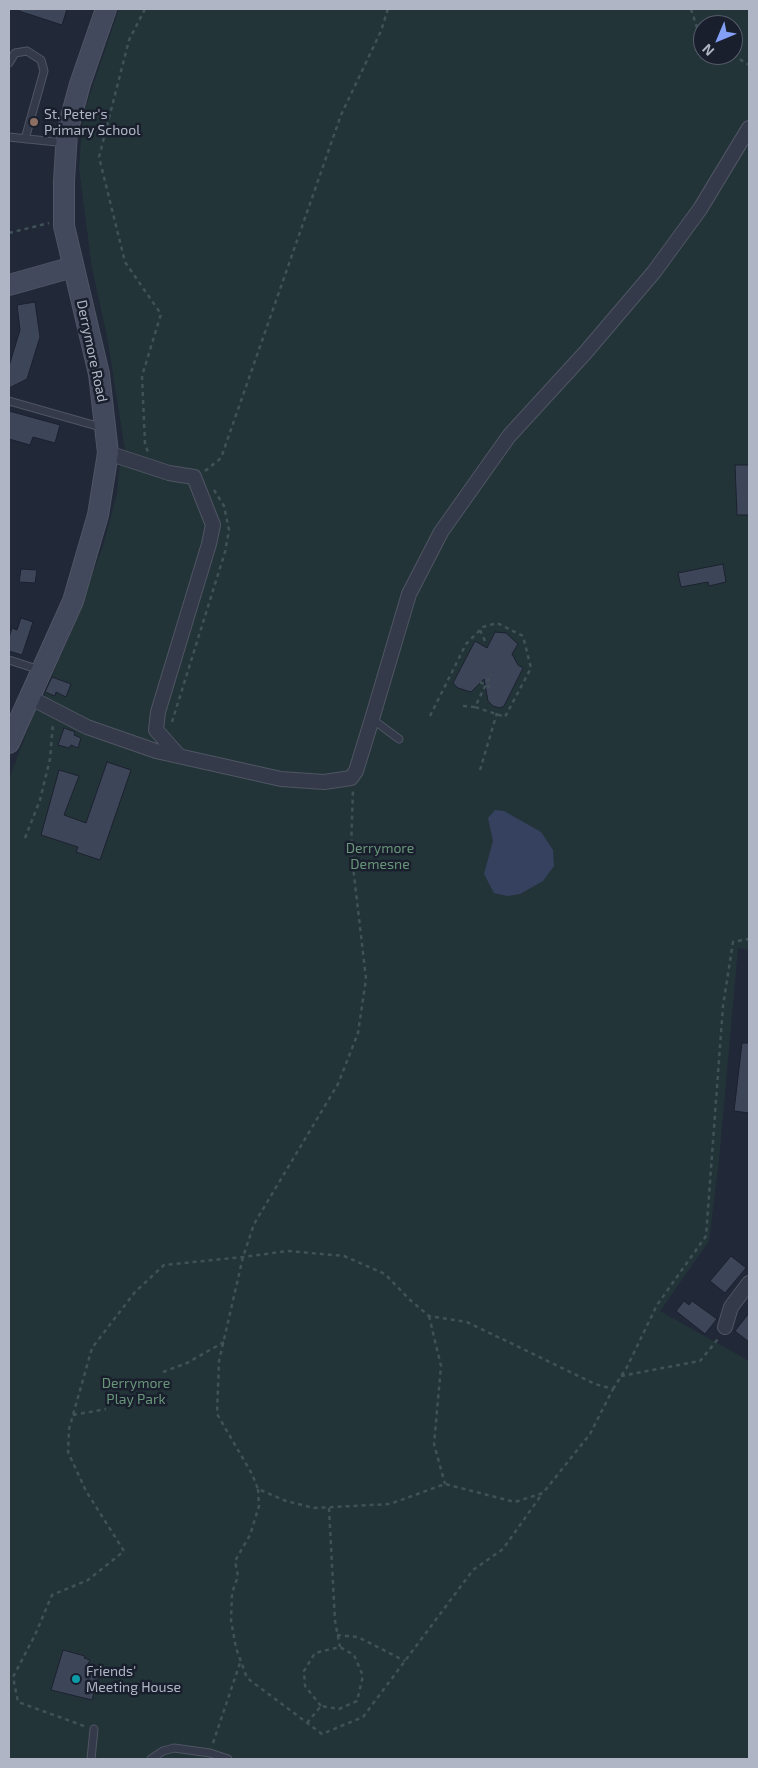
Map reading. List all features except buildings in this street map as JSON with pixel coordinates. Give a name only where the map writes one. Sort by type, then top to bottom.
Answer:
[{"type":"main road","name":"Derrymore Road","points":[[9,743],[73,601],[88,554],[108,453],[99,374],[64,223],[66,143],[80,84],[106,9]]},
{"type":"main road","points":[[9,285],[73,267]]},
{"type":"street","points":[[29,697],[87,727],[156,751],[281,779],[324,782],[351,778],[356,771],[409,594],[441,532],[509,436],[585,353],[654,272],[700,210],[749,128]]},
{"type":"street","points":[[108,453],[155,468],[194,477],[213,525],[209,544],[158,712],[156,730],[179,756]]},
{"type":"street","points":[[725,1327],[732,1307],[749,1283]]},
{"type":"lane","points":[[9,63],[15,53],[27,51],[41,60],[44,71],[25,139]]},
{"type":"lane","points":[[9,137],[66,143]]},
{"type":"lane","points":[[9,401],[99,429],[106,428]]},
{"type":"lane","points":[[9,660],[41,670]]},
{"type":"lane","points":[[372,719],[399,739]]},
{"type":"lane","points":[[91,1759],[94,1730]]},
{"type":"lane","points":[[151,1759],[163,1751],[174,1748],[210,1753],[228,1759]]},
{"type":"path","points":[[145,9],[129,40],[99,156],[125,262],[161,314],[142,376],[145,444],[148,452],[158,458],[155,468]]},
{"type":"path","points":[[194,477],[210,469],[221,458],[341,115],[381,31],[388,9]]},
{"type":"path","points":[[9,233],[48,224],[64,223]]},
{"type":"path","points":[[172,728],[174,712],[225,552],[229,530],[224,506],[212,487]]},
{"type":"path","points":[[430,716],[466,644],[480,630],[497,623],[523,636],[531,668],[506,717],[475,707],[463,706]]},
{"type":"path","points":[[480,630],[485,641]]},
{"type":"path","points":[[475,707],[491,674]]},
{"type":"path","points":[[480,682],[490,687]]},
{"type":"path","points":[[25,838],[40,800],[50,759],[54,710]]},
{"type":"path","points":[[480,770],[497,713]]},
{"type":"path","points":[[351,778],[354,792],[351,849],[366,979],[358,1033],[338,1084],[258,1217],[243,1257],[218,1361],[217,1414],[252,1474],[258,1489],[259,1506],[250,1535],[235,1561],[238,1576],[232,1593],[231,1620],[241,1661],[247,1678],[322,1734],[363,1717],[474,1570],[503,1549],[543,1493],[590,1434],[657,1305],[706,1236],[723,1006],[733,942],[749,939]]},
{"type":"path","points":[[94,1730],[18,1702],[13,1677],[35,1635],[52,1594],[88,1580],[124,1551],[86,1491],[68,1452],[69,1429],[92,1348],[135,1292],[164,1265],[288,1251],[344,1256],[385,1274],[408,1299],[429,1316],[467,1322],[595,1384],[613,1389]]},
{"type":"path","points":[[429,1316],[441,1366],[434,1444],[446,1484]]},
{"type":"path","points":[[621,1376],[700,1361],[714,1345],[725,1327]]},
{"type":"path","points":[[163,1372],[187,1364],[224,1342]]},
{"type":"path","points":[[73,1415],[106,1409]]},
{"type":"path","points":[[258,1489],[286,1501],[314,1508],[390,1504],[446,1484],[515,1502],[543,1493]]},
{"type":"path","points":[[329,1508],[337,1634],[340,1647]]},
{"type":"path","points":[[337,1634],[358,1637],[405,1661]]},
{"type":"path","points":[[340,1647],[354,1655],[363,1676],[357,1701],[339,1709],[321,1706],[305,1686],[304,1671],[315,1653],[340,1647]]},
{"type":"path","points":[[210,1753],[241,1661]]},
{"type":"path","points":[[307,1723],[321,1706]]},
{"type":"green space","name":"Derrymore Demesne","points":[[119,9],[749,9],[749,950],[738,948],[719,1160],[709,1241],[660,1311],[749,1361],[749,1759],[9,1759],[9,779],[35,711],[41,709],[45,692],[70,635],[103,546],[117,494],[120,461],[124,458],[125,450],[107,336],[92,268],[79,168],[83,115]]},
{"type":"water","points":[[495,810],[504,811],[541,832],[553,850],[554,866],[543,881],[520,894],[507,896],[494,893],[484,874],[493,841],[488,818]]},
{"type":"place","name":"St. Peter's Primary School","points":[[34,122]]},
{"type":"place","name":"Friends' Meeting House","points":[[76,1679]]},
{"type":"park label","name":"Derrymore Play Park","points":[[136,1392]]}]
